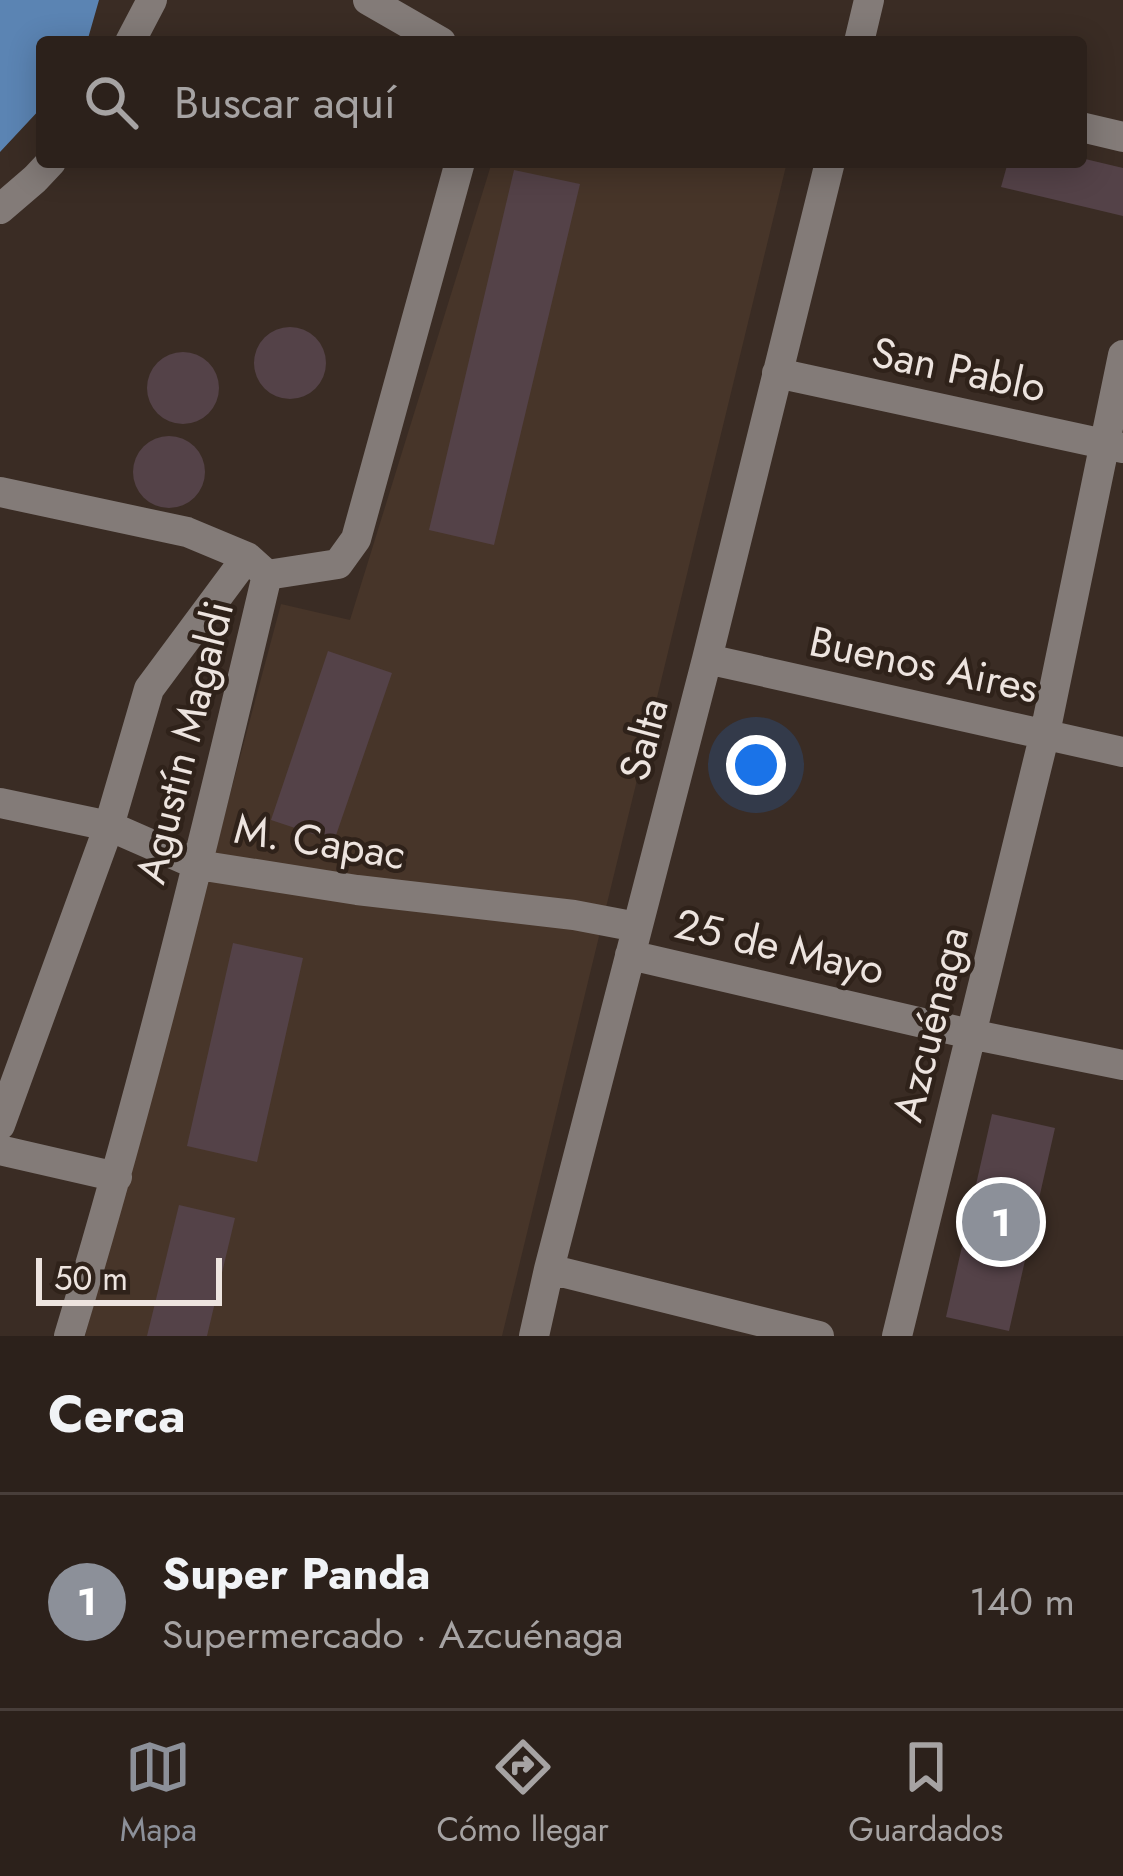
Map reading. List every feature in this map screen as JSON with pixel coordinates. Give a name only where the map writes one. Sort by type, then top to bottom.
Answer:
[{"type":"street","points":[[133,36],[152,0]]},
{"type":"street","points":[[368,0],[431,36]]},
{"type":"street","points":[[860,36],[869,0]]},
{"type":"street","points":[[1087,128],[1123,137]]},
{"type":"street","points":[[0,209],[45,168]]},
{"type":"street","name":"Agustín Magaldi","points":[[69,1336],[117,1177],[199,865],[257,566],[338,564],[356,539],[458,168]]},
{"type":"street","name":"Salta","points":[[534,1336],[828,168]]},
{"type":"street","name":"Azcuénaga","points":[[897,1336],[1113,446],[1123,355]]},
{"type":"street","name":"San Pablo","points":[[777,373],[1113,446]]},
{"type":"street","points":[[0,492],[187,532],[257,566],[149,689],[109,826],[0,1125]]},
{"type":"street","name":"Buenos Aires","points":[[707,659],[1123,752]]},
{"type":"street","name":"M. Capac","points":[[0,803],[109,826],[199,865],[357,890],[574,915],[633,941]]},
{"type":"street","name":"25 de Mayo","points":[[633,941],[970,1034],[1123,1065]]},
{"type":"street","points":[[0,1150],[117,1177]]},
{"type":"street","points":[[549,1269],[819,1336]]},
{"type":"shaded area","points":[[490,168],[786,168],[502,1336],[85,1336],[281,604],[350,620]]},
{"type":"water","points":[[0,0],[99,0],[89,36],[36,36],[36,113],[0,152]]},
{"type":"building","points":[[1087,159],[1123,168],[1123,216],[1001,187],[1006,168],[1087,168]]},
{"type":"building","points":[[514,170],[580,184],[494,545],[429,530]]},
{"type":"building","points":[[290,327],[315,338],[326,363],[315,388],[290,399],[265,388],[254,363],[265,338]]},
{"type":"building","points":[[183,352],[208,363],[219,388],[208,413],[183,424],[158,413],[147,388],[158,363]]},
{"type":"building","points":[[169,436],[194,447],[205,472],[194,497],[169,508],[144,497],[133,472],[144,447]]},
{"type":"building","points":[[328,651],[392,673],[334,841],[271,820]]},
{"type":"building","points":[[233,943],[303,958],[257,1162],[187,1146]]},
{"type":"building","points":[[992,1114],[1055,1128],[1009,1331],[946,1317]]},
{"type":"building","points":[[179,1205],[235,1218],[207,1336],[147,1336]]},
{"type":"place","name":"Super Panda","points":[[1001,1222]]}]
